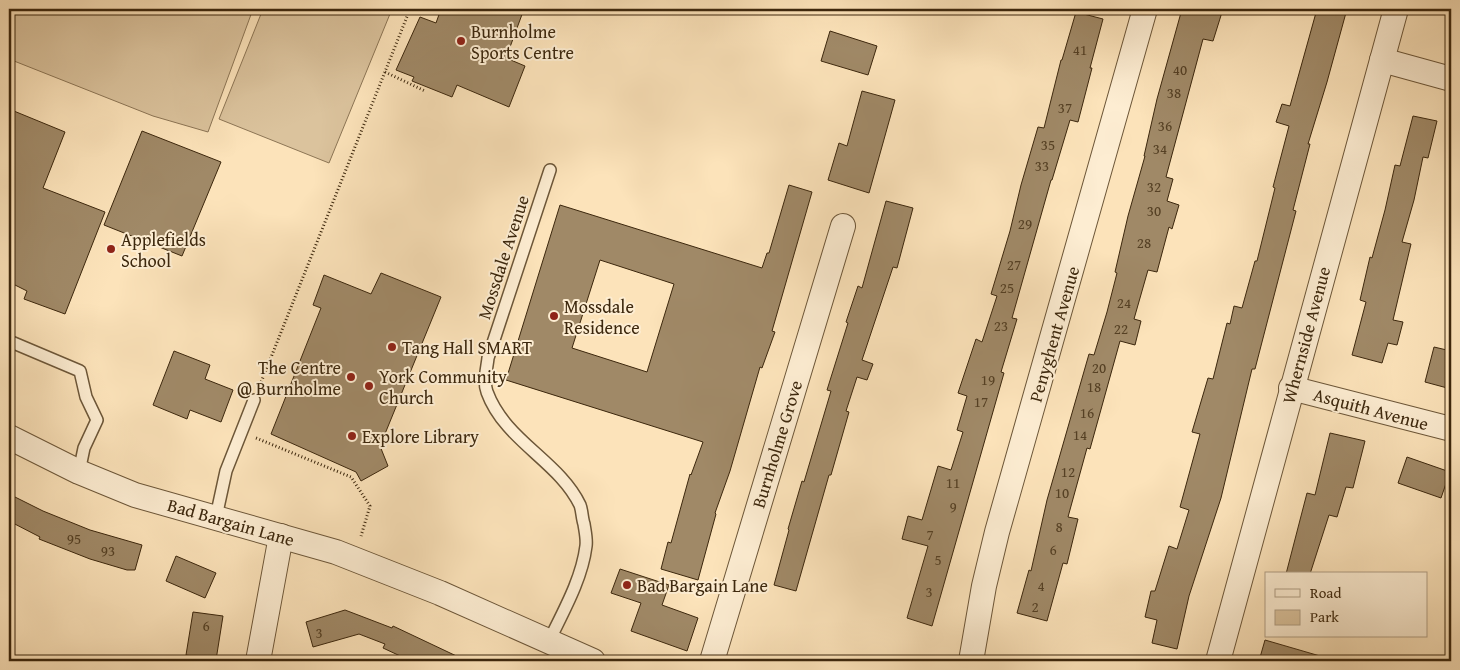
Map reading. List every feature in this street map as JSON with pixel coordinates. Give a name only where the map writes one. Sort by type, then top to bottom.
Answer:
[{"type":"street","name":"Penyghent Avenue","points":[[971,661],[984,586],[998,532],[1146,9]]},
{"type":"street","name":"Whernside Avenue","points":[[1218,661],[1396,9]]},
{"type":"street","points":[[1382,60],[1451,79]]},
{"type":"street","name":"Burnholme Grove","points":[[712,661],[843,226]]},
{"type":"street","name":"Asquith Avenue","points":[[1292,388],[1451,429]]},
{"type":"street","name":"Bad Bargain Lane","points":[[9,437],[79,472],[135,495],[282,536],[354,559],[440,593],[594,661]]},
{"type":"street","points":[[258,661],[282,536]]},
{"type":"lane","name":"Mossdale Avenue","points":[[549,641],[576,580],[586,545],[580,506],[565,481],[522,443],[498,414],[486,390],[486,379],[488,358],[550,170]]},
{"type":"lane","points":[[9,341],[80,371],[86,397],[97,420],[84,448],[79,472]]},
{"type":"lane","points":[[216,518],[226,471],[254,400]]},
{"type":"path","points":[[254,400],[410,9]]},
{"type":"path","points":[[385,72],[425,90]]},
{"type":"path","points":[[242,432],[350,477],[370,506],[354,559]]},
{"type":"green space","points":[[9,9],[253,9],[208,132],[153,116],[9,59]]},
{"type":"green space","points":[[263,9],[392,9],[329,163],[219,119]]},
{"type":"building","name":"Burnholme Sports Centre","points":[[441,9],[524,9],[506,58],[525,66],[509,107],[457,85],[452,97],[412,81],[414,77],[396,70],[420,17],[436,23]]},
{"type":"building","points":[[1182,9],[1223,9],[1213,41],[1203,39],[1166,177],[1173,179],[1167,201],[1179,205],[1172,229],[1169,227],[1157,272],[1148,270],[1134,319],[1141,321],[1135,345],[1120,341],[1090,449],[1087,448],[1068,517],[1078,519],[1067,564],[1063,563],[1047,621],[1017,613],[1029,570],[1031,571],[1047,500],[1089,354],[1094,355],[1107,312],[1128,216]]},
{"type":"building","points":[[1317,9],[1347,9],[1308,144],[1310,144],[1293,210],[1296,211],[1255,369],[1252,369],[1221,498],[1189,596],[1177,649],[1152,643],[1157,620],[1145,617],[1151,591],[1155,591],[1169,546],[1177,549],[1189,510],[1180,507],[1200,434],[1192,432],[1208,378],[1213,379],[1227,323],[1230,324],[1234,306],[1242,308],[1255,261],[1257,261],[1289,126],[1276,122],[1282,104],[1290,106]]},
{"type":"building","points":[[1076,12],[1103,19],[1090,68],[1092,68],[1078,122],[1070,120],[1051,180],[1012,318],[1017,319],[1001,372],[1004,373],[932,626],[907,618],[928,546],[902,539],[908,516],[922,520],[938,466],[951,470],[963,432],[957,430],[967,396],[958,393],[976,339],[982,342],[997,296],[991,294],[1010,231],[1021,185],[1038,127],[1044,128],[1061,60]]},
{"type":"building","points":[[830,31],[877,46],[868,75],[821,61]]},
{"type":"building","points":[[862,91],[895,100],[869,193],[828,180],[839,143],[847,146]]},
{"type":"building","points":[[9,109],[65,132],[43,188],[105,212],[65,314],[24,299],[27,291],[9,282]]},
{"type":"building","points":[[1413,116],[1437,121],[1428,158],[1423,157],[1414,200],[1402,242],[1411,244],[1393,320],[1403,322],[1397,345],[1388,343],[1382,363],[1352,355],[1366,302],[1360,300],[1370,257],[1372,258],[1395,165],[1400,166]]},
{"type":"building","points":[[142,131],[221,162],[182,256],[104,225]]},
{"type":"building","points":[[789,185],[812,192],[772,331],[775,332],[762,368],[760,367],[730,471],[715,513],[698,580],[661,569],[668,542],[671,543],[690,474],[703,442],[506,380],[560,205],[762,268],[767,253],[769,253]],"holes":[[[600,260],[674,284],[647,372],[572,348]]]},
{"type":"building","points":[[886,201],[913,208],[897,268],[893,267],[862,360],[873,364],[867,380],[857,377],[846,411],[849,412],[796,591],[774,585],[802,481],[804,482],[831,391],[827,390],[848,323],[846,322],[858,286],[862,288]]},
{"type":"building","name":"The Centre @ Burnholme","points":[[381,273],[441,297],[380,446],[388,466],[361,481],[356,472],[271,434],[321,308],[313,305],[324,275],[371,294]]},
{"type":"building","points":[[1434,347],[1451,351],[1451,389],[1425,382]]},
{"type":"building","points":[[174,351],[210,365],[205,379],[233,390],[221,422],[190,410],[187,419],[153,405]]},
{"type":"building","points":[[1330,433],[1365,441],[1353,488],[1346,487],[1337,517],[1329,515],[1311,572],[1287,572],[1307,493],[1315,495]]},
{"type":"building","points":[[1407,457],[1450,472],[1441,498],[1398,483]]},
{"type":"building","points":[[9,494],[43,511],[90,530],[142,545],[135,570],[127,570],[90,559],[39,539],[40,537],[9,521]]},
{"type":"building","points":[[176,556],[216,573],[205,598],[166,581]]},
{"type":"building","points":[[620,569],[669,585],[662,605],[698,618],[687,651],[631,631],[641,603],[611,593]]},
{"type":"building","points":[[345,610],[392,628],[393,626],[467,661],[411,661],[383,648],[385,644],[359,634],[313,647],[306,622]]},
{"type":"building","points":[[193,612],[223,616],[216,660],[186,655]]},
{"type":"building","points":[[1265,640],[1320,656],[1320,661],[1259,661]]},
{"type":"place","name":"Burnholme Sports Centre","points":[[461,41]]},
{"type":"place","name":"Applefields School","points":[[111,249]]},
{"type":"place","name":"Mossdale Residence","points":[[554,316]]},
{"type":"place","name":"Tang Hall SMART","points":[[392,347]]},
{"type":"place","name":"The Centre @ Burnholme","points":[[351,377]]},
{"type":"place","name":"York Community Church","points":[[369,386]]},
{"type":"place","name":"Explore Library","points":[[352,436]]},
{"type":"place","name":"Bad Bargain Lane","points":[[627,585]]}]
